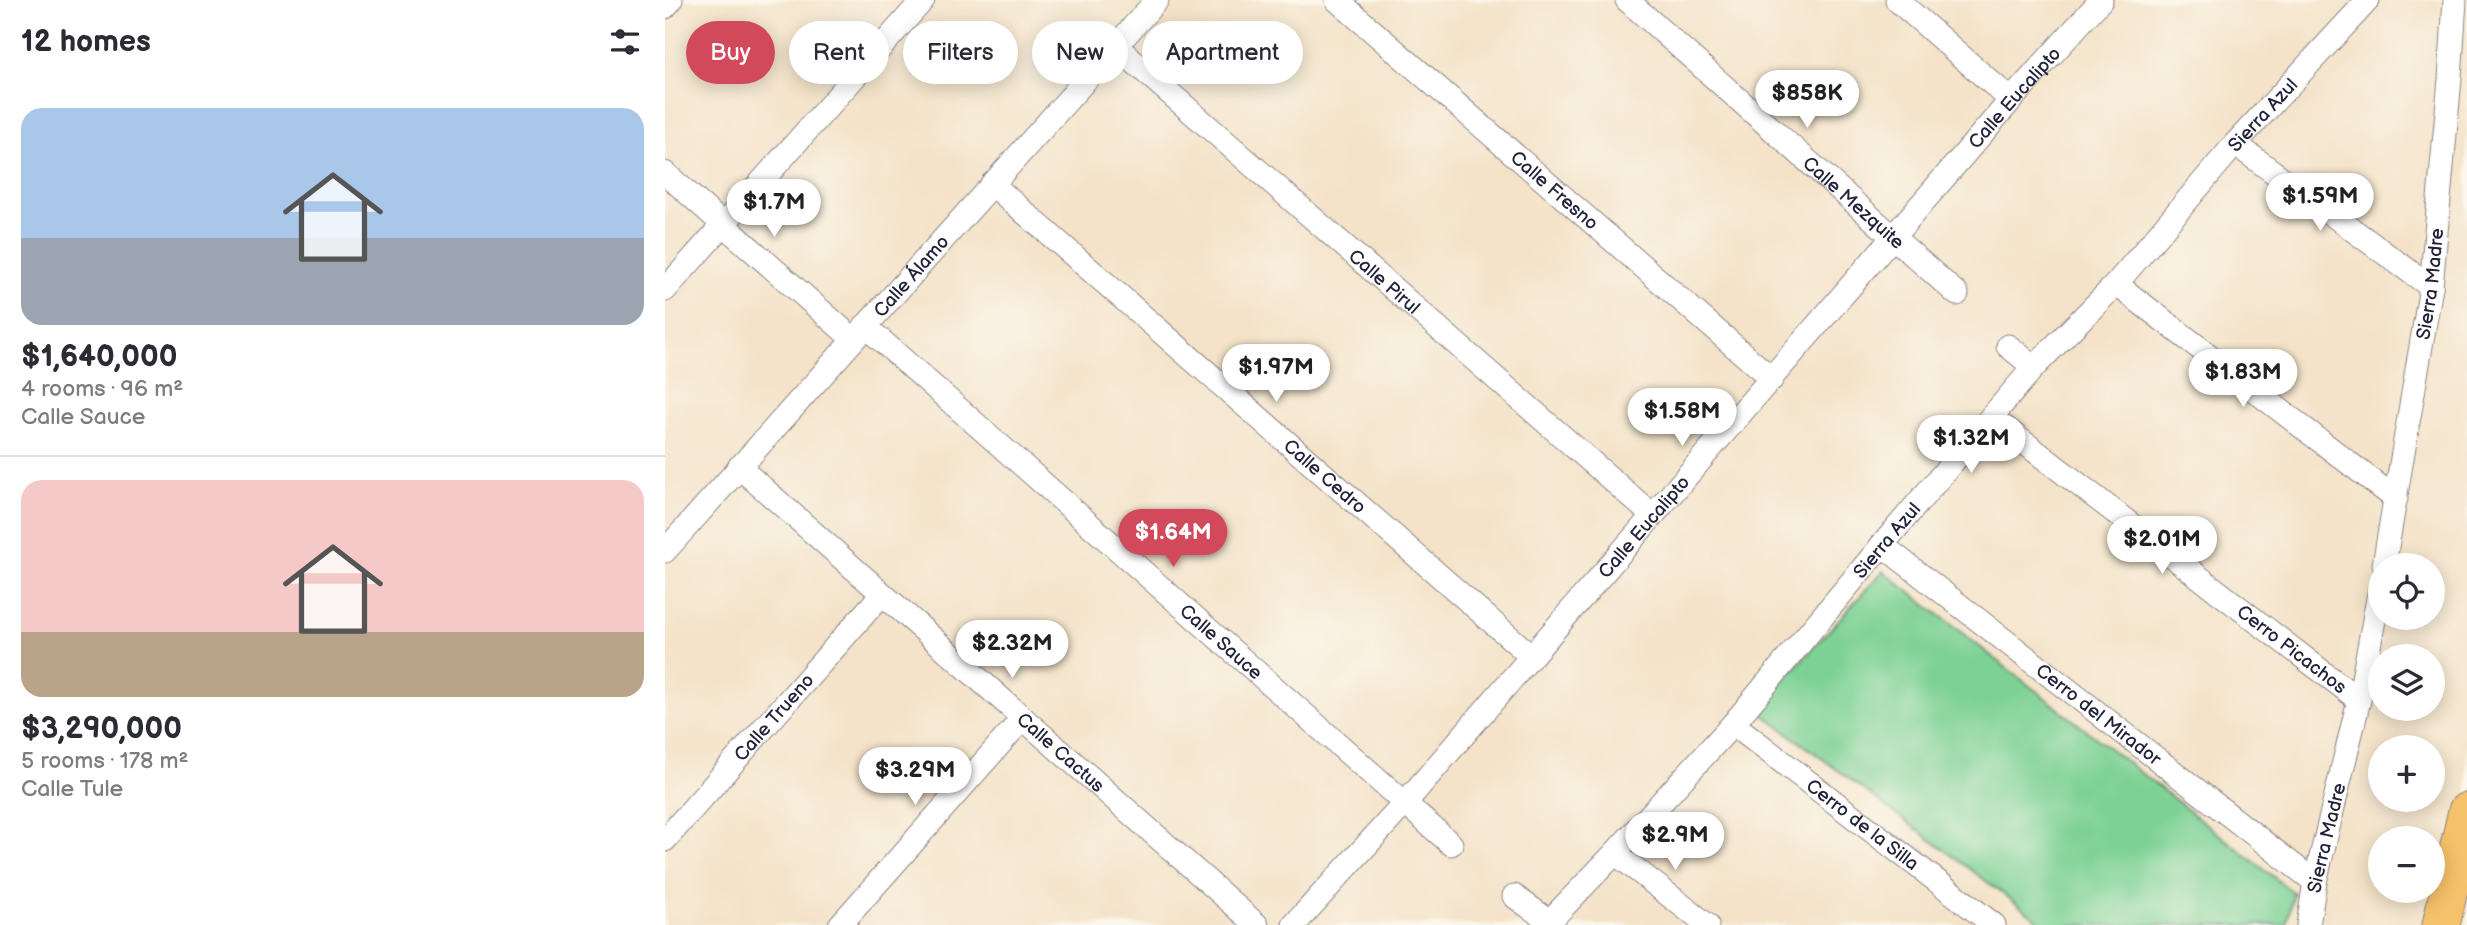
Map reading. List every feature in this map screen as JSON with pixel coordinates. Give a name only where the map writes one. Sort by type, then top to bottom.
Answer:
[{"type":"main road","points":[[2441,925],[2467,811]]},
{"type":"street","points":[[665,7],[671,0]]},
{"type":"street","points":[[665,290],[923,0]]},
{"type":"street","name":"Calle Álamo","points":[[1128,33],[1157,0]]},
{"type":"street","name":"Calle Fresno","points":[[1337,0],[1772,379]]},
{"type":"street","name":"Calle Mezquite","points":[[1627,0],[1957,294]]},
{"type":"street","points":[[1897,0],[2011,100]]},
{"type":"street","name":"Calle Eucalipto","points":[[1294,925],[1405,803],[2011,100],[2101,0]]},
{"type":"street","name":"Sierra Azul","points":[[1547,923],[1733,724],[1991,417],[2035,367],[2116,284],[2235,144],[2368,0]]},
{"type":"street","name":"Sierra Madre","points":[[2386,553],[2431,286],[2455,0]]},
{"type":"street","name":"Calle Pirul","points":[[1128,56],[1652,515]]},
{"type":"street","name":"Calle Álamo","points":[[665,551],[1082,84]]},
{"type":"street","points":[[2235,144],[2431,286]]},
{"type":"street","name":"Calle Sauce","points":[[665,173],[723,224],[859,332],[1451,844]]},
{"type":"street","name":"Calle Cedro","points":[[992,184],[1531,656]]},
{"type":"street","points":[[2116,284],[2396,499]]},
{"type":"street","points":[[2008,346],[2035,367]]},
{"type":"street","name":"Cerro Picachos","points":[[1991,417],[2359,700]]},
{"type":"street","name":"Calle Cactus","points":[[739,467],[1257,925]]},
{"type":"street","name":"Cerro del Mirador","points":[[1882,545],[2315,882]]},
{"type":"street","name":"Calle Trueno","points":[[665,840],[882,594]]},
{"type":"street","name":"Sierra Madre","points":[[2308,925],[2315,882],[2359,700],[2372,630]]},
{"type":"street","points":[[840,925],[1023,718]]},
{"type":"street","name":"Cerro de la Silla","points":[[1733,724],[1994,925]]},
{"type":"street","points":[[1615,853],[1707,925]]},
{"type":"street","points":[[1514,896],[1547,923]]},
{"type":"green space","points":[[1883,571],[2294,893],[2286,925],[2045,925],[1757,710]]}]
